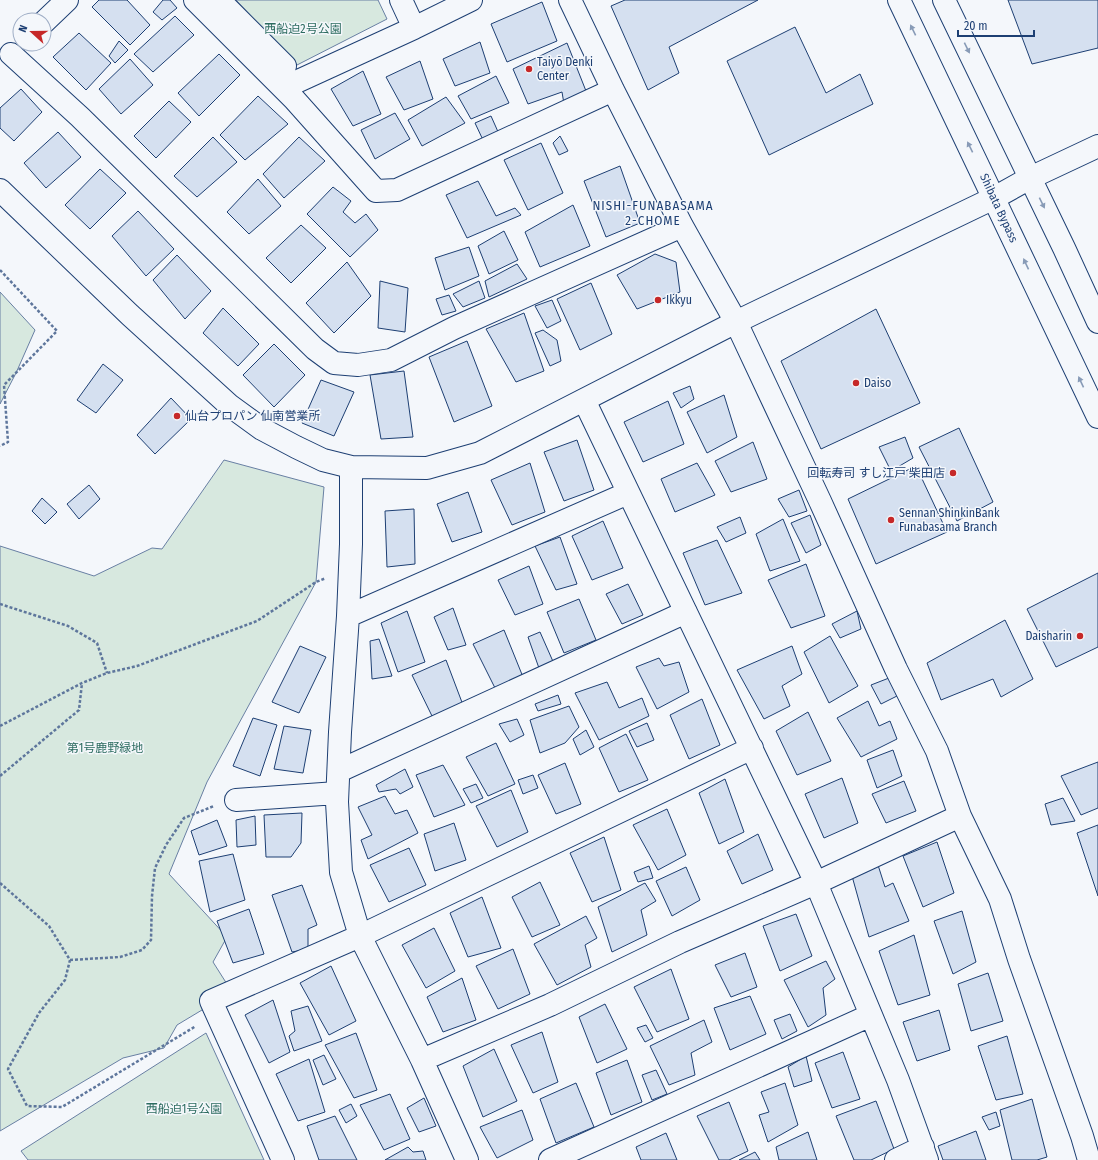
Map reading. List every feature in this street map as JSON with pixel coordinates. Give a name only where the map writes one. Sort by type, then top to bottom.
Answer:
[{"type":"main road","points":[[52,14],[67,0]]},
{"type":"main road","points":[[195,0],[283,88],[376,190],[397,190],[613,90]]},
{"type":"main road","points":[[219,0],[285,66]]},
{"type":"main road","points":[[401,0],[414,28]]},
{"type":"main road","points":[[283,88],[414,28],[470,0]]},
{"type":"main road","points":[[570,0],[613,90],[682,226],[736,322],[820,501],[896,669],[938,751],[960,816],[1000,900],[1089,1160]]},
{"type":"main road","name":"Shibata Bypass","points":[[899,0],[1098,417]]},
{"type":"main road","points":[[944,0],[1098,322]]},
{"type":"main road","points":[[11,54],[85,122],[315,349],[334,363],[358,365],[391,360],[454,328],[682,226]]},
{"type":"main road","points":[[0,190],[130,315],[229,404],[262,429],[296,448],[323,460],[351,467],[427,468],[480,453],[736,322],[994,198],[1030,178],[1098,146]]},
{"type":"main road","points":[[584,400],[816,883],[898,1080],[925,1154],[896,1160]]},
{"type":"main road","points":[[351,467],[348,616],[337,793],[340,872],[360,936],[422,1060],[467,1160]]},
{"type":"main road","points":[[348,616],[628,493]]},
{"type":"main road","points":[[339,771],[686,612]]},
{"type":"main road","points":[[283,1160],[211,1001],[360,936],[752,748]]},
{"type":"main road","points":[[236,800],[337,793]]},
{"type":"main road","points":[[422,1060],[550,1005],[680,942],[816,883],[960,816]]},
{"type":"main road","points":[[550,1160],[871,1015]]},
{"type":"path","points":[[0,270],[57,331],[4,385],[8,442],[0,446]]},
{"type":"path","points":[[0,726],[82,683],[107,673],[137,666],[257,621],[316,582],[350,568]]},
{"type":"path","points":[[0,604],[68,626],[97,643],[107,673]]},
{"type":"path","points":[[0,776],[79,710],[82,683]]},
{"type":"path","points":[[70,960],[120,957],[142,950],[151,940],[152,896],[155,868],[166,845],[184,818],[215,805],[236,800]]},
{"type":"path","points":[[0,883],[49,926],[70,960],[65,980],[39,1013],[8,1069],[27,1106],[62,1107],[217,1014]]},
{"type":"green space","name":"西船迫2号公園","points":[[236,0],[378,0],[387,19],[297,65]]},
{"type":"green space","points":[[0,292],[35,330],[16,373],[0,404]]},
{"type":"green space","name":"第1号鹿野緑地","points":[[224,460],[324,487],[316,582],[207,782],[169,874],[227,937],[213,962],[232,992],[177,1025],[164,1048],[123,1058],[0,1131],[0,546],[94,576],[152,548],[162,549]]},
{"type":"green space","name":"西船迫1号公園","points":[[206,1033],[264,1160],[28,1160],[21,1151]]},
{"type":"building","points":[[99,0],[127,0],[150,25],[130,45],[92,7]]},
{"type":"building","points":[[163,0],[170,0],[177,8],[162,20],[153,12]]},
{"type":"building","points":[[625,0],[758,0],[669,47],[679,73],[648,90],[611,6]]},
{"type":"building","points":[[1008,0],[1098,0],[1098,48],[1032,64]]},
{"type":"building","points":[[542,2],[557,41],[507,62],[491,24]]},
{"type":"building","points":[[175,16],[194,35],[153,72],[134,54]]},
{"type":"building","points":[[795,27],[826,93],[860,74],[873,104],[769,155],[727,61]]},
{"type":"building","points":[[79,33],[111,63],[86,90],[53,57]]},
{"type":"building","points":[[119,41],[128,50],[115,63],[109,56]]},
{"type":"building","points":[[480,42],[490,73],[455,86],[443,59]]},
{"type":"building","points":[[567,43],[586,91],[564,104],[562,92],[528,104],[513,69]]},
{"type":"building","points":[[219,54],[240,75],[199,116],[178,93]]},
{"type":"building","points":[[130,59],[153,85],[121,114],[99,89]]},
{"type":"building","points":[[420,61],[433,99],[404,110],[386,77]]},
{"type":"building","points":[[363,71],[381,114],[353,126],[331,89]]},
{"type":"building","points":[[496,76],[509,103],[471,119],[458,96]]},
{"type":"building","points":[[21,89],[42,112],[14,141],[0,128],[0,108]]},
{"type":"building","points":[[258,96],[288,124],[245,160],[220,135]]},
{"type":"building","points":[[446,97],[465,123],[422,146],[408,120]]},
{"type":"building","points":[[169,101],[191,122],[156,158],[134,136]]},
{"type":"building","points":[[395,113],[410,139],[375,159],[361,130]]},
{"type":"building","points":[[491,116],[499,134],[483,140],[475,123]]},
{"type":"building","points":[[58,132],[81,157],[46,188],[24,163]]},
{"type":"building","points":[[560,136],[568,151],[559,155],[553,143]]},
{"type":"building","points":[[213,137],[237,162],[197,197],[174,176]]},
{"type":"building","points":[[299,137],[325,161],[284,198],[263,174]]},
{"type":"building","points":[[541,143],[563,193],[528,210],[504,160]]},
{"type":"building","points":[[620,166],[640,223],[606,237],[584,181]]},
{"type":"building","points":[[100,169],[126,193],[90,229],[65,205]]},
{"type":"building","points":[[258,179],[281,206],[249,234],[227,212]]},
{"type":"building","points":[[478,181],[496,216],[515,208],[521,215],[467,238],[446,195]]},
{"type":"building","points":[[333,187],[351,201],[343,212],[355,223],[366,214],[378,230],[350,257],[307,214]]},
{"type":"building","points":[[573,205],[590,246],[540,267],[525,232]]},
{"type":"building","points":[[138,211],[174,249],[146,276],[112,236]]},
{"type":"building","points":[[301,225],[326,248],[291,283],[266,258]]},
{"type":"building","points":[[504,231],[518,260],[489,274],[478,246]]},
{"type":"building","points":[[469,247],[479,276],[445,290],[435,258]]},
{"type":"building","points":[[655,254],[676,262],[680,292],[637,309],[617,275]]},
{"type":"building","points":[[177,255],[211,291],[185,319],[153,280]]},
{"type":"building","points":[[347,262],[371,296],[334,333],[306,303]]},
{"type":"building","points":[[517,264],[527,279],[489,297],[485,281]]},
{"type":"building","points":[[380,281],[408,288],[405,332],[378,328]]},
{"type":"building","points":[[479,281],[485,298],[463,307],[453,294]]},
{"type":"building","points":[[591,283],[612,334],[580,350],[557,299]]},
{"type":"building","points":[[449,295],[456,311],[442,315],[436,299]]},
{"type":"building","points":[[552,300],[561,321],[547,328],[535,306]]},
{"type":"building","points":[[223,308],[259,344],[238,366],[203,333]]},
{"type":"building","points":[[876,309],[920,403],[821,449],[781,361]]},
{"type":"building","points":[[524,313],[544,371],[516,382],[486,329]]},
{"type":"building","points":[[543,330],[557,340],[561,361],[550,366],[535,333]]},
{"type":"building","points":[[467,341],[492,406],[454,422],[429,357]]},
{"type":"building","points":[[274,344],[305,375],[274,407],[243,375]]},
{"type":"building","points":[[103,364],[123,380],[96,413],[77,400]]},
{"type":"building","points":[[404,371],[413,437],[381,439],[370,375]]},
{"type":"building","points":[[321,380],[354,392],[334,436],[302,423]]},
{"type":"building","points":[[690,386],[694,399],[681,408],[673,393]]},
{"type":"building","points":[[724,395],[737,437],[707,453],[687,412]]},
{"type":"building","points":[[171,398],[191,419],[155,454],[137,435]]},
{"type":"building","points":[[668,401],[684,444],[643,462],[624,422]]},
{"type":"building","points":[[959,428],[993,502],[957,521],[919,447]]},
{"type":"building","points":[[905,437],[913,458],[891,471],[879,447]]},
{"type":"building","points":[[577,440],[594,490],[564,501],[544,452]]},
{"type":"building","points":[[753,442],[767,479],[731,492],[715,461]]},
{"type":"building","points":[[530,463],[545,512],[512,525],[491,480]]},
{"type":"building","points":[[697,463],[715,495],[675,512],[661,479]]},
{"type":"building","points":[[916,466],[947,532],[876,564],[848,499]]},
{"type":"building","points":[[89,485],[100,499],[79,519],[67,504]]},
{"type":"building","points":[[799,490],[807,511],[789,517],[778,499]]},
{"type":"building","points":[[468,492],[482,532],[452,542],[437,504]]},
{"type":"building","points":[[42,498],[57,512],[45,524],[32,511]]},
{"type":"building","points":[[414,509],[415,564],[387,567],[385,511]]},
{"type":"building","points":[[810,515],[821,545],[806,553],[791,523]]},
{"type":"building","points":[[740,517],[746,533],[726,542],[717,527]]},
{"type":"building","points":[[783,519],[800,561],[770,571],[756,534]]},
{"type":"building","points":[[603,521],[623,568],[592,580],[572,536]]},
{"type":"building","points":[[560,537],[577,584],[556,590],[535,546]]},
{"type":"building","points":[[717,540],[742,593],[705,605],[683,553]]},
{"type":"building","points":[[806,564],[825,616],[791,628],[768,580]]},
{"type":"building","points":[[529,566],[543,604],[515,615],[498,580]]},
{"type":"building","points":[[1098,573],[1098,647],[1056,667],[1027,609]]},
{"type":"building","points":[[628,584],[643,615],[622,624],[606,594]]},
{"type":"building","points":[[579,599],[596,640],[564,653],[547,612]]},
{"type":"building","points":[[453,608],[466,645],[448,650],[434,617]]},
{"type":"building","points":[[407,611],[425,662],[398,672],[381,623]]},
{"type":"building","points":[[857,611],[861,629],[840,638],[832,624]]},
{"type":"building","points":[[1005,620],[1033,679],[1001,697],[993,679],[941,700],[927,663]]},
{"type":"building","points":[[504,630],[523,677],[496,690],[473,644]]},
{"type":"building","points":[[540,632],[555,666],[540,671],[528,637]]},
{"type":"building","points":[[830,636],[858,686],[829,703],[804,652]]},
{"type":"building","points":[[379,639],[392,676],[372,679],[370,641]]},
{"type":"building","points":[[300,646],[326,657],[299,713],[272,702]]},
{"type":"building","points":[[792,646],[802,674],[782,686],[790,706],[764,719],[737,670]]},
{"type":"building","points":[[659,658],[664,666],[679,662],[689,692],[657,709],[636,667]]},
{"type":"building","points":[[446,660],[463,705],[432,716],[412,675]]},
{"type":"building","points":[[889,678],[897,696],[881,704],[871,685]]},
{"type":"building","points":[[607,682],[619,708],[642,698],[649,716],[599,740],[575,693]]},
{"type":"building","points":[[558,695],[561,704],[538,711],[535,704]]},
{"type":"building","points":[[702,699],[720,745],[689,759],[670,715]]},
{"type":"building","points":[[868,701],[879,726],[890,721],[897,739],[861,757],[837,718]]},
{"type":"building","points":[[569,706],[579,727],[565,743],[540,753],[530,720]]},
{"type":"building","points":[[808,712],[831,761],[797,775],[776,731]]},
{"type":"building","points":[[253,718],[277,725],[260,776],[233,766]]},
{"type":"building","points":[[517,719],[524,735],[510,742],[499,724]]},
{"type":"building","points":[[647,723],[654,740],[637,747],[629,731]]},
{"type":"building","points":[[284,726],[311,730],[303,773],[274,769]]},
{"type":"building","points":[[586,730],[594,747],[580,755],[573,739]]},
{"type":"building","points":[[626,734],[648,780],[619,792],[599,748]]},
{"type":"building","points":[[496,743],[515,784],[488,796],[466,757]]},
{"type":"building","points":[[893,750],[902,776],[877,788],[867,760]]},
{"type":"building","points":[[1098,762],[1098,808],[1081,815],[1061,776]]},
{"type":"building","points":[[565,763],[581,804],[556,814],[538,775]]},
{"type":"building","points":[[443,765],[465,805],[434,817],[416,775]]},
{"type":"building","points":[[405,769],[413,787],[400,794],[396,789],[379,792],[376,785]]},
{"type":"building","points":[[533,775],[538,788],[523,794],[518,780]]},
{"type":"building","points":[[842,778],[858,823],[824,838],[805,794]]},
{"type":"building","points":[[725,779],[744,832],[719,844],[699,793]]},
{"type":"building","points":[[904,781],[916,811],[886,823],[872,794]]},
{"type":"building","points":[[476,784],[483,798],[471,803],[463,789]]},
{"type":"building","points":[[511,790],[528,832],[497,847],[476,806]]},
{"type":"building","points":[[385,796],[395,814],[407,810],[418,833],[368,859],[361,840],[372,835],[358,807]]},
{"type":"building","points":[[1063,798],[1075,821],[1051,825],[1045,804]]},
{"type":"building","points":[[667,809],[686,855],[658,870],[633,825]]},
{"type":"building","points":[[302,813],[301,843],[291,857],[266,857],[264,815]]},
{"type":"building","points":[[255,816],[256,845],[237,847],[236,820]]},
{"type":"building","points":[[217,820],[227,846],[199,855],[191,831]]},
{"type":"building","points":[[454,823],[466,860],[435,871],[424,834]]},
{"type":"building","points":[[1098,825],[1098,896],[1077,833]]},
{"type":"building","points":[[758,834],[773,870],[742,884],[727,851]]},
{"type":"building","points":[[604,837],[621,890],[592,902],[570,853]]},
{"type":"building","points":[[937,842],[954,893],[923,907],[903,856]]},
{"type":"building","points":[[409,848],[426,885],[389,902],[370,865]]},
{"type":"building","points":[[233,854],[245,900],[210,912],[199,861]]},
{"type":"building","points":[[878,865],[885,887],[893,883],[909,921],[869,937],[852,876]]},
{"type":"building","points":[[649,866],[653,878],[638,882],[634,872]]},
{"type":"building","points":[[686,867],[700,900],[672,916],[656,881]]},
{"type":"building","points":[[540,882],[560,925],[532,937],[512,897]]},
{"type":"building","points":[[645,883],[656,901],[641,910],[647,935],[612,952],[598,907]]},
{"type":"building","points":[[302,885],[317,925],[308,929],[308,949],[292,952],[272,895]]},
{"type":"building","points":[[482,897],[501,948],[468,957],[450,913]]},
{"type":"building","points":[[249,909],[264,954],[233,963],[217,921]]},
{"type":"building","points":[[962,911],[976,962],[953,974],[934,921]]},
{"type":"building","points":[[796,914],[812,956],[780,971],[763,926]]},
{"type":"building","points":[[586,916],[597,938],[585,945],[591,967],[557,985],[534,944]]},
{"type":"building","points":[[434,928],[455,971],[426,988],[402,945]]},
{"type":"building","points":[[914,935],[930,995],[898,1005],[879,951]]},
{"type":"building","points":[[513,949],[530,994],[498,1009],[476,966]]},
{"type":"building","points":[[745,953],[757,987],[731,997],[715,965]]},
{"type":"building","points":[[826,961],[835,979],[823,988],[826,1015],[808,1027],[784,980]]},
{"type":"building","points":[[331,966],[356,1021],[329,1035],[300,983]]},
{"type":"building","points":[[671,969],[689,1019],[657,1032],[634,987]]},
{"type":"building","points":[[988,973],[1003,1021],[971,1031],[958,984]]},
{"type":"building","points":[[462,978],[476,1020],[443,1032],[427,997]]},
{"type":"building","points":[[750,996],[766,1034],[730,1050],[714,1008]]},
{"type":"building","points":[[273,1000],[290,1052],[269,1063],[245,1015]]},
{"type":"building","points":[[605,1004],[627,1049],[597,1063],[579,1017]]},
{"type":"building","points":[[308,1006],[322,1041],[294,1051],[289,1036],[295,1031],[291,1011]]},
{"type":"building","points":[[939,1010],[950,1050],[917,1061],[903,1022]]},
{"type":"building","points":[[790,1014],[797,1031],[782,1039],[774,1020]]},
{"type":"building","points":[[704,1020],[712,1042],[691,1053],[695,1075],[669,1085],[650,1046]]},
{"type":"building","points":[[646,1025],[653,1038],[645,1042],[637,1028]]},
{"type":"building","points":[[542,1032],[558,1082],[533,1093],[511,1045]]},
{"type":"building","points":[[356,1033],[377,1090],[354,1098],[325,1045]]},
{"type":"building","points":[[1007,1036],[1023,1094],[996,1100],[978,1046]]},
{"type":"building","points":[[494,1049],[517,1101],[483,1117],[463,1066]]},
{"type":"building","points":[[843,1052],[860,1099],[832,1108],[815,1063]]},
{"type":"building","points":[[324,1055],[336,1079],[323,1085],[313,1060]]},
{"type":"building","points":[[806,1056],[812,1081],[794,1087],[788,1067]]},
{"type":"building","points":[[309,1059],[325,1112],[298,1121],[276,1074]]},
{"type":"building","points":[[627,1060],[642,1102],[611,1115],[596,1073]]},
{"type":"building","points":[[656,1070],[667,1094],[652,1100],[642,1075]]},
{"type":"building","points":[[576,1083],[594,1127],[556,1143],[540,1099]]},
{"type":"building","points":[[785,1083],[798,1125],[768,1142],[759,1115],[769,1112],[761,1092]]},
{"type":"building","points":[[390,1094],[410,1139],[384,1150],[360,1105]]},
{"type":"building","points":[[424,1098],[436,1126],[419,1132],[407,1108]]},
{"type":"building","points":[[1032,1099],[1047,1157],[1037,1160],[1012,1160],[1000,1110]]},
{"type":"building","points":[[876,1101],[894,1149],[871,1160],[854,1160],[836,1116]]},
{"type":"building","points":[[729,1102],[748,1151],[729,1160],[719,1160],[697,1116]]},
{"type":"building","points":[[351,1104],[357,1116],[346,1123],[339,1110]]},
{"type":"building","points":[[522,1110],[533,1140],[497,1158],[480,1127]]},
{"type":"building","points":[[996,1112],[1000,1126],[989,1130],[982,1117]]},
{"type":"building","points":[[335,1116],[357,1160],[319,1160],[307,1126]]},
{"type":"building","points":[[976,1131],[986,1160],[943,1160],[938,1146]]},
{"type":"building","points":[[808,1132],[817,1160],[779,1160],[776,1147]]},
{"type":"building","points":[[666,1133],[677,1160],[641,1160],[636,1147]]},
{"type":"building","points":[[408,1147],[413,1152],[423,1151],[426,1160],[385,1160]]},
{"type":"building","points":[[755,1152],[760,1160],[739,1160]]},
{"type":"place","name":"Taiyō Denki Center","points":[[529,69]]},
{"type":"place","name":"Ikkyu","points":[[658,300]]},
{"type":"place","name":"Daiso","points":[[856,383]]},
{"type":"place","name":"仙台プロパン 仙南営業所","points":[[177,416]]},
{"type":"place","name":"回転寿司 すし江戸 柴田店","points":[[953,473]]},
{"type":"place","name":"Sennan ShinkinBank Funabasama Branch","points":[[891,520]]},
{"type":"place","name":"Daisharin","points":[[1080,636]]},
{"type":"district","name":"NISHI-FUNABASAMA 2-CHOME","points":[[653,212]]}]
